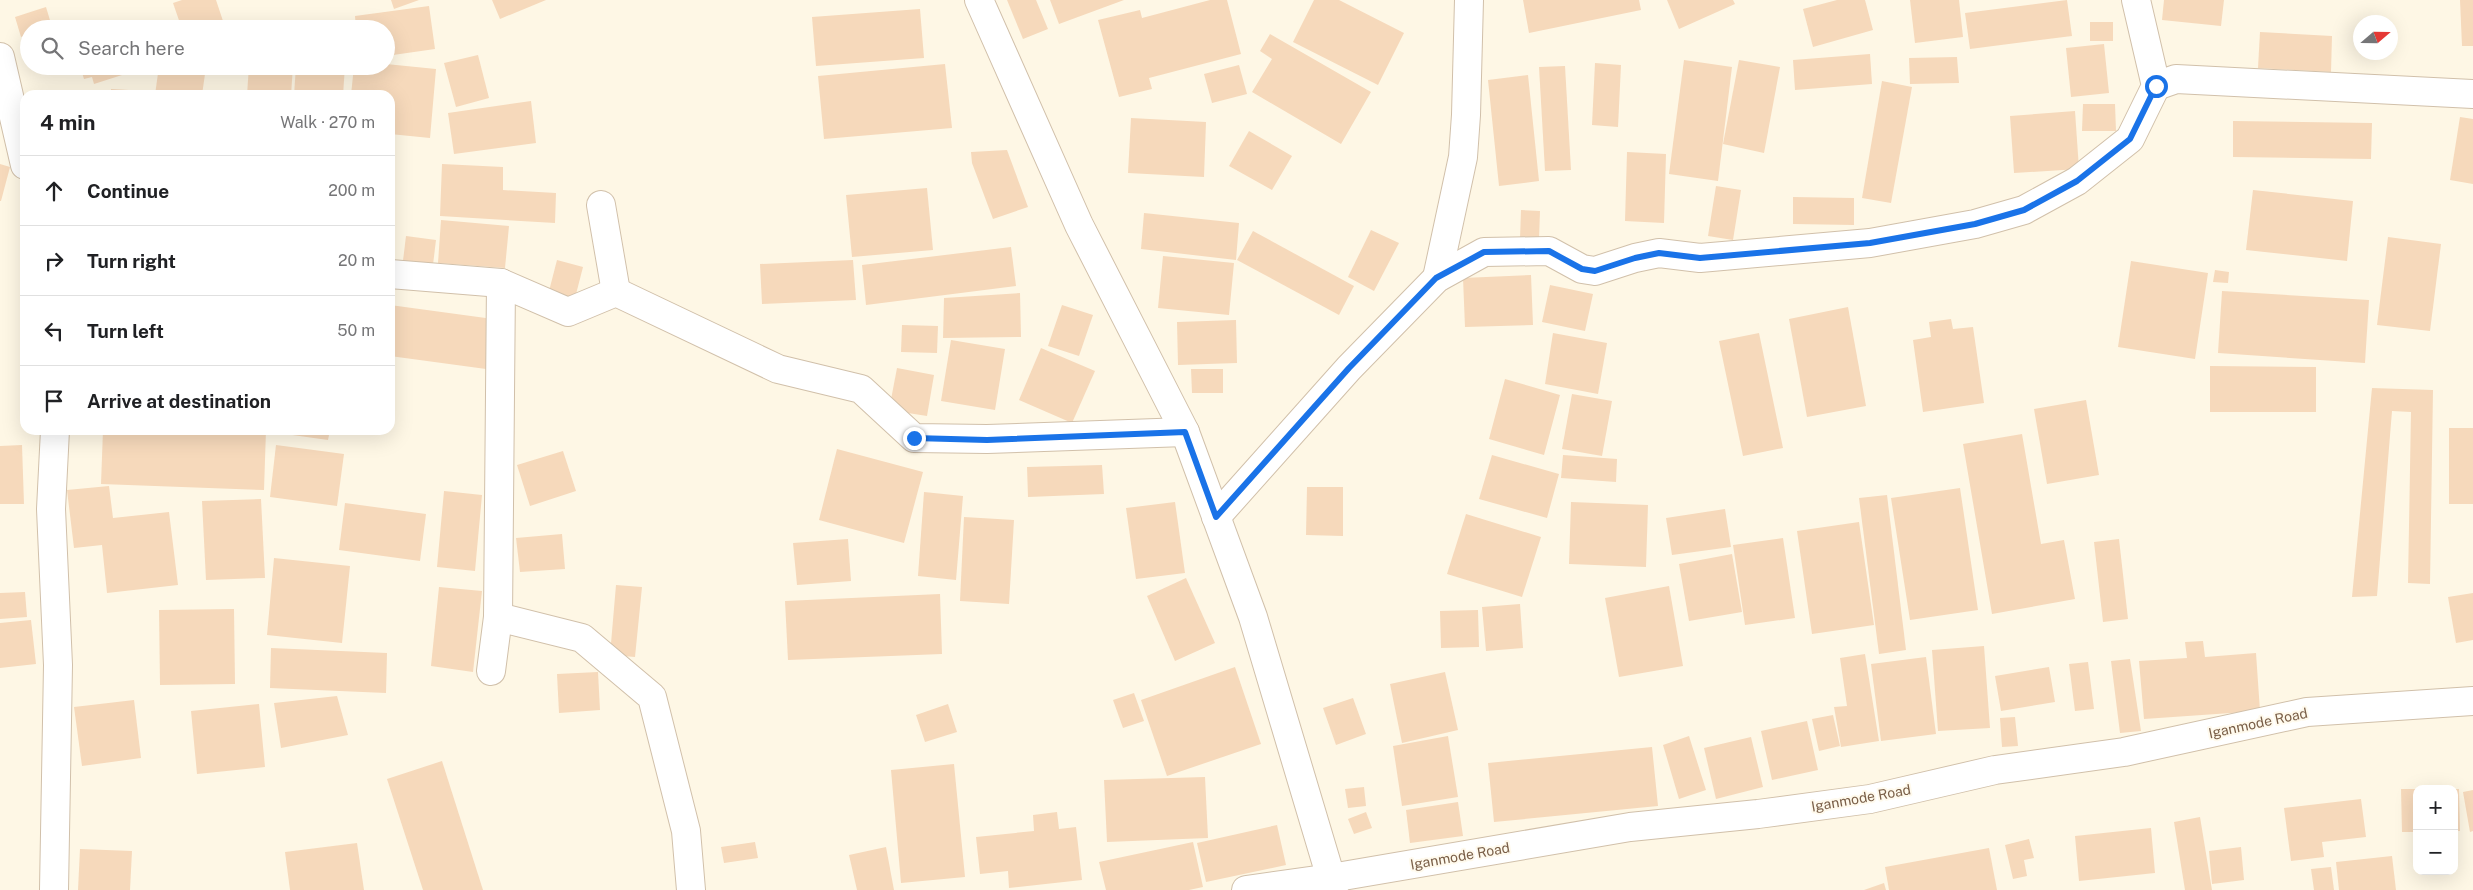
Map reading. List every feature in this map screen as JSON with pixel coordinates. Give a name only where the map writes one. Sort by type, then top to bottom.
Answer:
[{"type":"street","points":[[979,0],[1079,226],[1185,432],[1253,617],[1332,884]]},
{"type":"street","points":[[1436,278],[1463,157],[1469,0]]},
{"type":"street","points":[[1216,517],[1349,368],[1436,278],[1484,252],[1549,251],[1582,269],[1595,271],[1635,258],[1659,253],[1700,258],[1861,244],[1912,237],[1975,224],[2024,210],[2077,181],[2130,139],[2156,86],[2136,0]]},
{"type":"street","points":[[0,57],[20,143]]},
{"type":"street","points":[[2156,86],[2176,78],[2473,94]]},
{"type":"street","points":[[601,205],[616,292]]},
{"type":"street","points":[[1449,218],[1484,252]]},
{"type":"street","points":[[395,274],[501,283],[568,312],[616,292],[778,369],[861,389],[914,438],[987,440],[1185,432]]},
{"type":"street","points":[[491,671],[498,617],[501,283]]},
{"type":"street","points":[[54,890],[58,664],[51,509],[55,435]]},
{"type":"street","points":[[498,617],[582,638],[652,697],[686,831],[691,890]]},
{"type":"street","name":"Iganmode Road","points":[[1246,890],[1332,884],[1630,827],[1758,814],[1870,798],[1995,770],[2124,752],[2307,712],[2473,701]]},
{"type":"building","points":[[182,0],[216,0],[223,20],[179,20],[173,3]]},
{"type":"building","points":[[391,0],[419,0],[394,9]]},
{"type":"building","points":[[492,0],[546,0],[500,19]]},
{"type":"building","points":[[1007,0],[1036,0],[1048,29],[1023,39]]},
{"type":"building","points":[[1050,0],[1124,0],[1059,24]]},
{"type":"building","points":[[1210,0],[1227,0],[1241,54],[1149,78],[1152,89],[1119,97],[1098,20],[1140,10],[1142,18]]},
{"type":"building","points":[[1314,0],[1339,0],[1404,33],[1378,85],[1293,42]]},
{"type":"building","points":[[1523,0],[1639,0],[1641,10],[1529,33]]},
{"type":"building","points":[[1667,0],[1733,0],[1735,4],[1679,29]]},
{"type":"building","points":[[1837,0],[1865,0],[1873,30],[1813,47],[1803,9]]},
{"type":"building","points":[[1910,0],[1959,0],[1963,37],[1915,43]]},
{"type":"building","points":[[2067,0],[2072,36],[1970,49],[1965,13]]},
{"type":"building","points":[[2164,0],[2224,0],[2221,26],[2162,20]]},
{"type":"building","points":[[2460,0],[2473,0],[2473,46],[2462,46]]},
{"type":"building","points":[[429,6],[435,49],[395,55],[395,20],[355,20],[355,16]]},
{"type":"building","points":[[46,7],[50,20],[20,20],[20,34],[15,17]]},
{"type":"building","points":[[920,9],[924,58],[816,66],[812,17]]},
{"type":"building","points":[[2090,22],[2113,22],[2113,41],[2090,41]]},
{"type":"building","points":[[2260,32],[2332,36],[2331,72],[2258,68]]},
{"type":"building","points":[[1270,34],[1371,92],[1341,144],[1252,92],[1272,59],[1260,51]]},
{"type":"building","points":[[2104,44],[2109,93],[2071,97],[2066,48]]},
{"type":"building","points":[[1870,54],[1872,84],[1795,90],[1793,60]]},
{"type":"building","points":[[478,55],[489,98],[456,107],[444,63]]},
{"type":"building","points":[[1957,57],[1959,83],[1910,84],[1909,58]]},
{"type":"building","points":[[1684,60],[1732,67],[1718,181],[1669,174]]},
{"type":"building","points":[[1739,60],[1780,67],[1764,153],[1723,144]]},
{"type":"building","points":[[1595,63],[1621,65],[1618,127],[1592,125]]},
{"type":"building","points":[[945,64],[952,128],[824,139],[818,76]]},
{"type":"building","points":[[395,65],[436,69],[430,138],[395,134],[395,90],[352,90],[353,75],[395,75]]},
{"type":"building","points":[[1239,65],[1247,94],[1212,103],[1204,74]]},
{"type":"building","points":[[1565,66],[1571,170],[1545,171],[1539,67]]},
{"type":"building","points":[[83,75],[122,75],[94,84],[92,77],[84,79]]},
{"type":"building","points":[[158,75],[205,75],[203,90],[156,90]]},
{"type":"building","points":[[248,75],[292,75],[291,90],[247,90]]},
{"type":"building","points":[[295,75],[344,75],[343,90],[294,90]]},
{"type":"building","points":[[1528,75],[1539,181],[1499,186],[1488,80]]},
{"type":"building","points":[[1882,81],[1912,87],[1891,203],[1862,198]]},
{"type":"building","points":[[531,101],[536,143],[454,154],[448,113]]},
{"type":"building","points":[[2083,104],[2115,104],[2116,131],[2082,131]]},
{"type":"building","points":[[2075,111],[2079,169],[2014,173],[2010,116]]},
{"type":"building","points":[[2460,117],[2473,119],[2473,184],[2450,180]]},
{"type":"building","points":[[1131,118],[1206,122],[1204,177],[1128,173]]},
{"type":"building","points":[[2233,121],[2372,123],[2371,159],[2233,157]]},
{"type":"building","points":[[1249,131],[1292,156],[1272,190],[1229,166]]},
{"type":"building","points":[[1007,150],[1028,207],[993,219],[972,163],[971,152]]},
{"type":"building","points":[[1627,152],[1666,154],[1664,223],[1625,221]]},
{"type":"building","points":[[0,164],[10,167],[1,201],[0,201]]},
{"type":"building","points":[[442,164],[503,167],[503,190],[556,193],[555,223],[440,216]]},
{"type":"building","points":[[1716,186],[1741,190],[1733,240],[1708,236]]},
{"type":"building","points":[[927,188],[933,250],[852,257],[846,195]]},
{"type":"building","points":[[2253,190],[2353,201],[2347,261],[2246,250]]},
{"type":"building","points":[[1793,197],[1854,198],[1854,225],[1793,224]]},
{"type":"building","points":[[1521,210],[1540,211],[1539,239],[1520,239]]},
{"type":"building","points":[[1144,213],[1239,223],[1236,260],[1141,249]]},
{"type":"building","points":[[441,220],[509,226],[505,268],[438,263]]},
{"type":"building","points":[[1371,230],[1399,243],[1374,291],[1348,277]]},
{"type":"building","points":[[1253,231],[1354,286],[1339,315],[1237,260]]},
{"type":"building","points":[[406,236],[436,240],[432,273],[402,269]]},
{"type":"building","points":[[2388,237],[2441,244],[2430,331],[2377,325]]},
{"type":"building","points":[[1011,247],[1016,286],[866,305],[862,265]]},
{"type":"building","points":[[1163,256],[1234,263],[1229,315],[1158,308]]},
{"type":"building","points":[[557,260],[583,267],[574,302],[548,295]]},
{"type":"building","points":[[853,260],[856,300],[762,304],[760,264]]},
{"type":"building","points":[[2131,261],[2208,273],[2195,359],[2118,347]]},
{"type":"building","points":[[2215,270],[2229,272],[2228,283],[2213,282]]},
{"type":"building","points":[[1531,275],[1533,325],[1465,327],[1463,278]]},
{"type":"building","points":[[1550,285],[1593,294],[1585,331],[1542,322]]},
{"type":"building","points":[[2222,291],[2369,300],[2365,363],[2218,353]]},
{"type":"building","points":[[1020,293],[1021,337],[943,338],[944,298]]},
{"type":"building","points":[[1062,305],[1093,315],[1079,356],[1048,346]]},
{"type":"building","points":[[395,306],[493,319],[486,369],[395,357]]},
{"type":"building","points":[[1848,307],[1866,406],[1807,417],[1789,319]]},
{"type":"building","points":[[1951,319],[1953,329],[1973,327],[1984,403],[1923,412],[1913,340],[1931,337],[1929,322]]},
{"type":"building","points":[[1236,320],[1237,363],[1178,365],[1177,322]]},
{"type":"building","points":[[902,325],[938,326],[937,353],[901,352]]},
{"type":"building","points":[[1553,333],[1607,343],[1598,394],[1545,384]]},
{"type":"building","points":[[1759,333],[1783,448],[1743,456],[1719,341]]},
{"type":"building","points":[[951,340],[1005,349],[995,410],[941,401]]},
{"type":"building","points":[[1041,348],[1095,371],[1072,423],[1019,400]]},
{"type":"building","points":[[2210,366],[2316,367],[2316,412],[2210,412]]},
{"type":"building","points":[[897,368],[934,375],[927,416],[889,410]]},
{"type":"building","points":[[1191,369],[1223,369],[1223,393],[1192,393]]},
{"type":"building","points":[[1505,379],[1560,395],[1544,455],[1489,439]]},
{"type":"building","points":[[2372,388],[2433,390],[2430,584],[2408,583],[2411,412],[2392,411],[2377,596],[2352,597]]},
{"type":"building","points":[[1572,394],[1612,401],[1602,456],[1562,449]]},
{"type":"building","points":[[2086,400],[2099,475],[2047,484],[2034,409]]},
{"type":"building","points":[[2449,428],[2473,428],[2473,504],[2449,504]]},
{"type":"building","points":[[2022,434],[2041,544],[2064,540],[2075,599],[1992,614],[1963,444]]},
{"type":"building","points":[[103,435],[266,435],[264,490],[101,484]]},
{"type":"building","points":[[292,435],[329,435],[328,440]]},
{"type":"building","points":[[22,445],[24,504],[0,504],[0,446]]},
{"type":"building","points":[[276,445],[344,454],[337,506],[270,497]]},
{"type":"building","points":[[837,449],[923,472],[904,543],[819,520]]},
{"type":"building","points":[[563,451],[576,491],[530,506],[517,465]]},
{"type":"building","points":[[1492,455],[1559,474],[1547,518],[1479,499]]},
{"type":"building","points":[[1563,455],[1617,459],[1616,482],[1561,478]]},
{"type":"building","points":[[1102,465],[1104,494],[1028,497],[1027,467]]},
{"type":"building","points":[[109,486],[113,518],[169,512],[178,585],[107,593],[102,545],[74,548],[67,490]]},
{"type":"building","points":[[1307,487],[1343,487],[1343,536],[1306,535]]},
{"type":"building","points":[[1960,488],[1978,610],[1910,620],[1891,498]]},
{"type":"building","points":[[444,491],[482,495],[475,571],[437,567]]},
{"type":"building","points":[[924,492],[963,496],[956,580],[918,576]]},
{"type":"building","points":[[1887,495],[1906,650],[1879,654],[1859,498]]},
{"type":"building","points":[[261,499],[265,578],[206,580],[202,501]]},
{"type":"building","points":[[1175,502],[1185,573],[1136,579],[1126,508]]},
{"type":"building","points":[[1571,502],[1648,505],[1646,567],[1569,564]]},
{"type":"building","points":[[345,503],[426,514],[420,561],[339,550]]},
{"type":"building","points":[[1725,509],[1731,547],[1672,555],[1666,518]]},
{"type":"building","points":[[1466,514],[1541,537],[1522,597],[1447,574]]},
{"type":"building","points":[[964,517],[1014,520],[1009,604],[960,601]]},
{"type":"building","points":[[1859,522],[1874,625],[1812,634],[1797,531]]},
{"type":"building","points":[[562,534],[565,569],[520,572],[516,538]]},
{"type":"building","points":[[1783,538],[1795,618],[1745,625],[1733,545]]},
{"type":"building","points":[[848,539],[851,581],[797,585],[793,543]]},
{"type":"building","points":[[2119,539],[2128,619],[2103,622],[2094,542]]},
{"type":"building","points":[[1732,554],[1742,612],[1689,621],[1679,564]]},
{"type":"building","points":[[274,558],[350,566],[342,643],[267,635]]},
{"type":"building","points":[[1186,578],[1215,643],[1175,661],[1147,596]]},
{"type":"building","points":[[616,585],[642,587],[635,657],[610,655]]},
{"type":"building","points":[[1669,586],[1683,666],[1619,677],[1605,598]]},
{"type":"building","points":[[439,587],[482,591],[473,672],[431,666]]},
{"type":"building","points":[[25,592],[27,617],[0,619],[0,593]]},
{"type":"building","points":[[2473,593],[2473,640],[2456,643],[2448,597]]},
{"type":"building","points":[[940,594],[942,654],[788,660],[785,601]]},
{"type":"building","points":[[1520,604],[1523,648],[1486,651],[1482,607]]},
{"type":"building","points":[[234,609],[235,684],[160,685],[159,610]]},
{"type":"building","points":[[1478,610],[1479,647],[1441,648],[1440,611]]},
{"type":"building","points":[[31,620],[36,664],[0,668],[0,623]]},
{"type":"building","points":[[2203,641],[2205,657],[2256,653],[2260,711],[2144,719],[2139,661],[2187,658],[2185,642]]},
{"type":"building","points":[[1984,646],[1990,728],[1938,731],[1932,650]]},
{"type":"building","points":[[271,648],[387,653],[386,693],[270,688]]},
{"type":"building","points":[[1865,654],[1879,741],[1841,747],[1834,707],[1847,706],[1840,658]]},
{"type":"building","points":[[1926,657],[1936,734],[1881,741],[1871,664]]},
{"type":"building","points":[[2130,659],[2141,731],[2120,733],[2111,661]]},
{"type":"building","points":[[2088,662],[2094,709],[2075,711],[2069,664]]},
{"type":"building","points":[[1235,667],[1261,744],[1167,776],[1141,700]]},
{"type":"building","points":[[2049,667],[2055,702],[2001,711],[1995,676]]},
{"type":"building","points":[[598,672],[600,710],[559,713],[557,674]]},
{"type":"building","points":[[1445,672],[1458,730],[1402,743],[1390,684]]},
{"type":"building","points":[[1134,693],[1144,721],[1123,728],[1113,700]]},
{"type":"building","points":[[337,696],[348,735],[281,748],[274,703]]},
{"type":"building","points":[[1353,698],[1366,734],[1336,745],[1323,708]]},
{"type":"building","points":[[134,700],[141,758],[82,766],[74,707]]},
{"type":"building","points":[[259,704],[265,767],[197,774],[191,711]]},
{"type":"building","points":[[948,704],[957,732],[925,742],[916,715]]},
{"type":"building","points":[[1833,715],[1840,746],[1819,751],[1812,719]]},
{"type":"building","points":[[2015,717],[2018,746],[2002,747],[2000,718]]},
{"type":"building","points":[[1807,721],[1818,770],[1772,780],[1761,731]]},
{"type":"building","points":[[1448,736],[1458,797],[1402,806],[1393,746]]},
{"type":"building","points":[[1689,736],[1706,790],[1679,799],[1663,745]]},
{"type":"building","points":[[1751,737],[1763,787],[1716,799],[1704,748]]},
{"type":"building","points":[[1652,747],[1658,806],[1494,822],[1488,763]]},
{"type":"building","points":[[442,761],[483,890],[423,890],[387,779]]},
{"type":"building","points":[[954,764],[965,877],[901,883],[891,770]]},
{"type":"building","points":[[1205,777],[1208,838],[1107,842],[1104,780]]},
{"type":"building","points":[[1364,787],[1366,806],[1348,808],[1345,789]]},
{"type":"building","points":[[2401,789],[2413,789],[2413,832],[2402,832]]},
{"type":"building","points":[[2458,789],[2459,789],[2460,831],[2458,831]]},
{"type":"building","points":[[2473,790],[2473,831],[2470,832],[2463,792]]},
{"type":"building","points":[[2361,799],[2366,837],[2322,842],[2324,857],[2291,861],[2284,808]]},
{"type":"building","points":[[1458,802],[1463,836],[1410,843],[1406,810]]},
{"type":"building","points":[[1057,812],[1059,829],[1076,827],[1082,880],[1009,888],[1008,871],[980,874],[976,837],[1034,831],[1033,815]]},
{"type":"building","points":[[1366,812],[1372,828],[1354,834],[1348,819]]},
{"type":"building","points":[[2200,817],[2212,890],[2185,890],[2174,822]]},
{"type":"building","points":[[1277,825],[1286,865],[1206,882],[1197,843]]},
{"type":"building","points":[[2151,828],[2155,873],[2079,881],[2075,836]]},
{"type":"building","points":[[2029,839],[2034,858],[2024,860],[2027,876],[2013,879],[2005,845]]},
{"type":"building","points":[[755,842],[758,858],[724,863],[721,847]]},
{"type":"building","points":[[1193,842],[1203,887],[1189,890],[1106,890],[1099,862]]},
{"type":"building","points":[[357,843],[364,890],[290,890],[285,852]]},
{"type":"building","points":[[886,847],[894,890],[857,890],[849,855]]},
{"type":"building","points":[[2241,847],[2244,880],[2212,884],[2209,851]]},
{"type":"building","points":[[1989,848],[1997,890],[1889,890],[1885,867]]},
{"type":"building","points":[[80,849],[132,851],[130,890],[78,890]]},
{"type":"building","points":[[2392,856],[2396,890],[2339,890],[2336,862]]},
{"type":"building","points":[[2331,867],[2334,890],[2314,890],[2311,869]]},
{"type":"building","points":[[1884,883],[1886,890],[1864,890]]},
{"type":"route","points":[[914,438],[987,440],[1185,432],[1216,517],[1349,368],[1436,278],[1484,252],[1549,251],[1582,269],[1595,271],[1635,258],[1659,253],[1700,258],[1870,243],[1912,237],[1975,224],[2024,210],[2077,181],[2130,139],[2156,86]]}]
